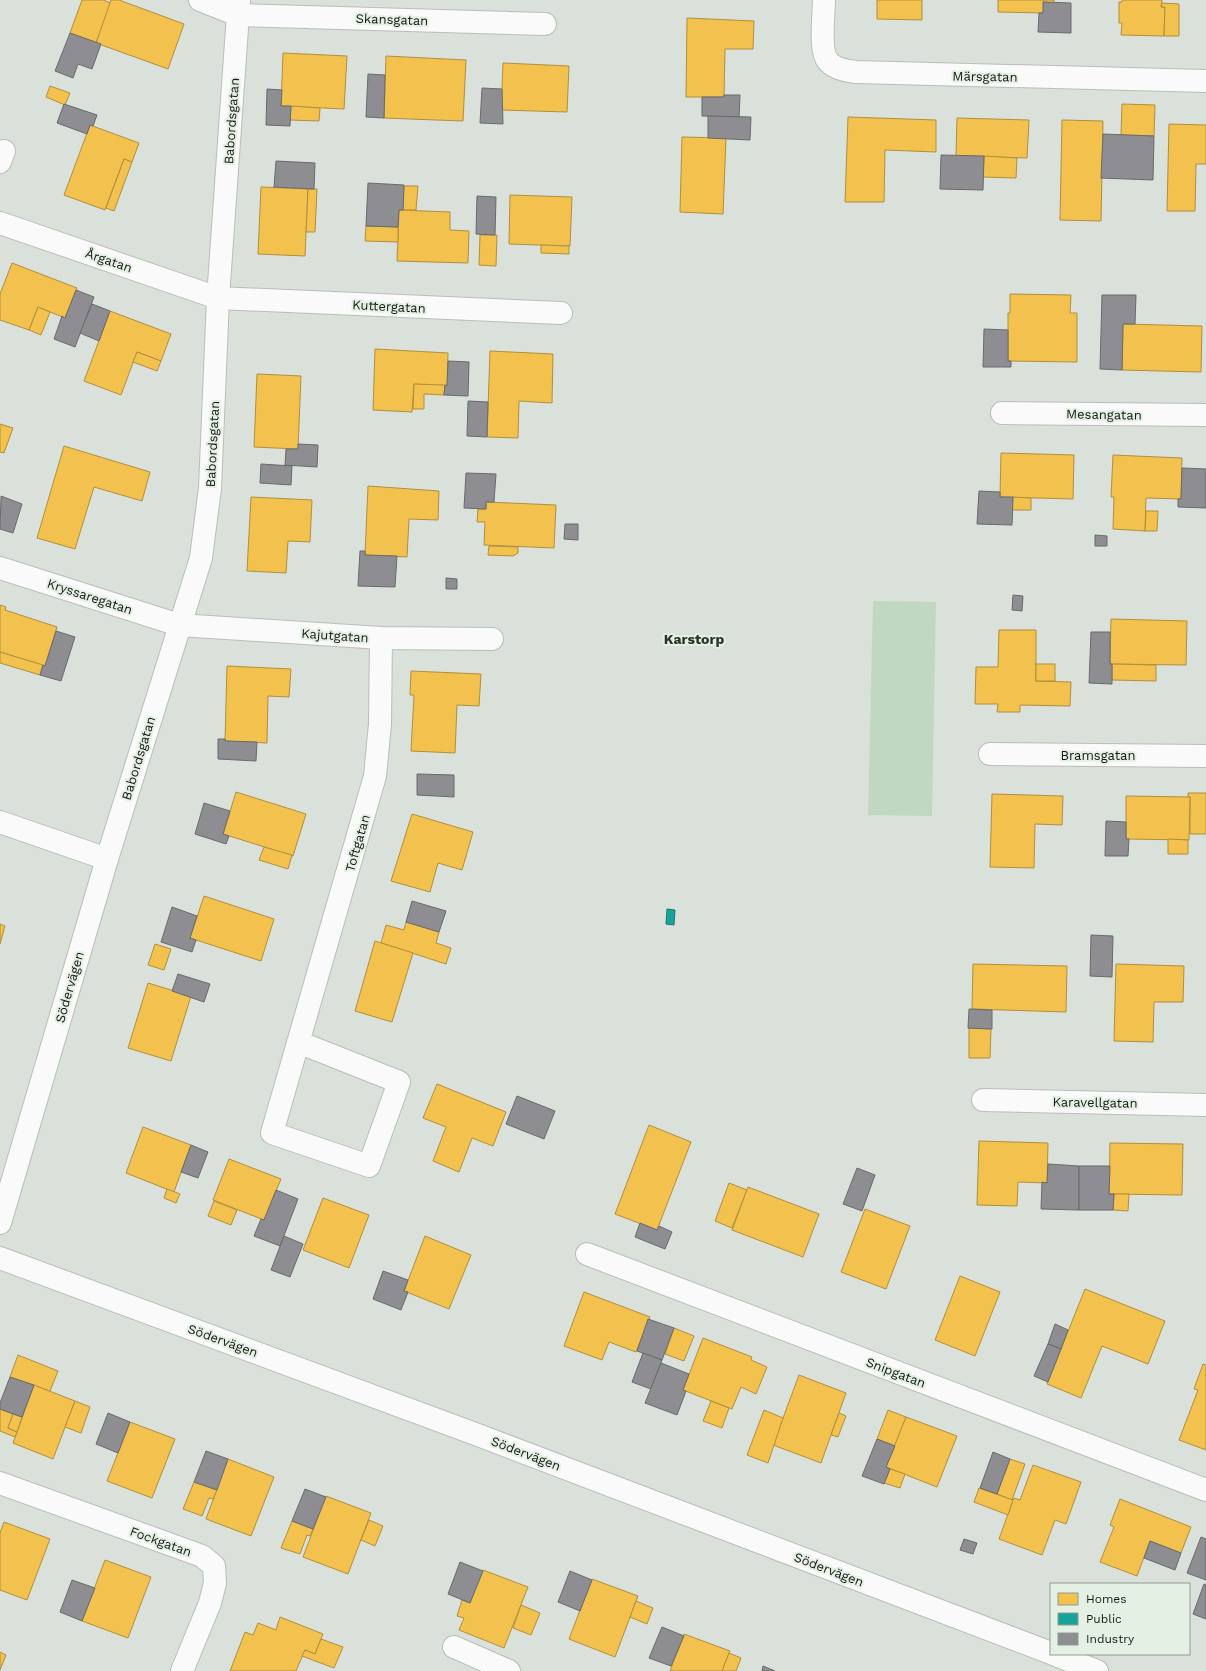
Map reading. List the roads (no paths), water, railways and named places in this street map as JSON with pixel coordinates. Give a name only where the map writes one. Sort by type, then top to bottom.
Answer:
[{"type":"street","points":[[200,0],[239,8]]},
{"type":"street","name":"Märsgatan","points":[[824,0],[824,50],[828,62],[842,70],[856,72],[1206,81]]},
{"type":"street","name":"Skansgatan","points":[[239,8],[545,24]]},
{"type":"street","name":"Babordsgatan","points":[[107,859],[201,558],[209,496],[218,298],[239,8]]},
{"type":"street","name":"Årgatan","points":[[0,223],[218,298]]},
{"type":"street","name":"Kuttergatan","points":[[218,298],[561,313]]},
{"type":"street","name":"Mesangatan","points":[[1002,413],[1206,415]]},
{"type":"street","name":"Kryssaregatan","points":[[0,568],[179,625]]},
{"type":"street","name":"Kajutgatan","points":[[179,625],[380,638],[492,639]]},
{"type":"street","name":"Toftgatan","points":[[298,1042],[399,1082],[369,1166],[272,1133],[298,1042],[375,776],[380,724],[380,638]]},
{"type":"street","name":"Bramsgatan","points":[[990,754],[1206,756]]},
{"type":"street","points":[[0,822],[107,859]]},
{"type":"street","name":"Södervägen","points":[[0,1223],[107,859]]},
{"type":"street","name":"Karavellgatan","points":[[983,1100],[1206,1105]]},
{"type":"street","name":"Snipgatan","points":[[587,1254],[1206,1490]]},
{"type":"street","name":"Södervägen","points":[[0,1258],[493,1440],[1050,1653]]},
{"type":"street","name":"Fockgatan","points":[[0,1483],[202,1556],[214,1566],[215,1583],[210,1603],[182,1671]]},
{"type":"street","points":[[454,1647],[509,1671]]},
{"type":"street","name":"Södervägen","points":[[1055,1655],[1097,1671]]},
{"type":"district","name":"Karstorp","points":[[694,639]]}]
